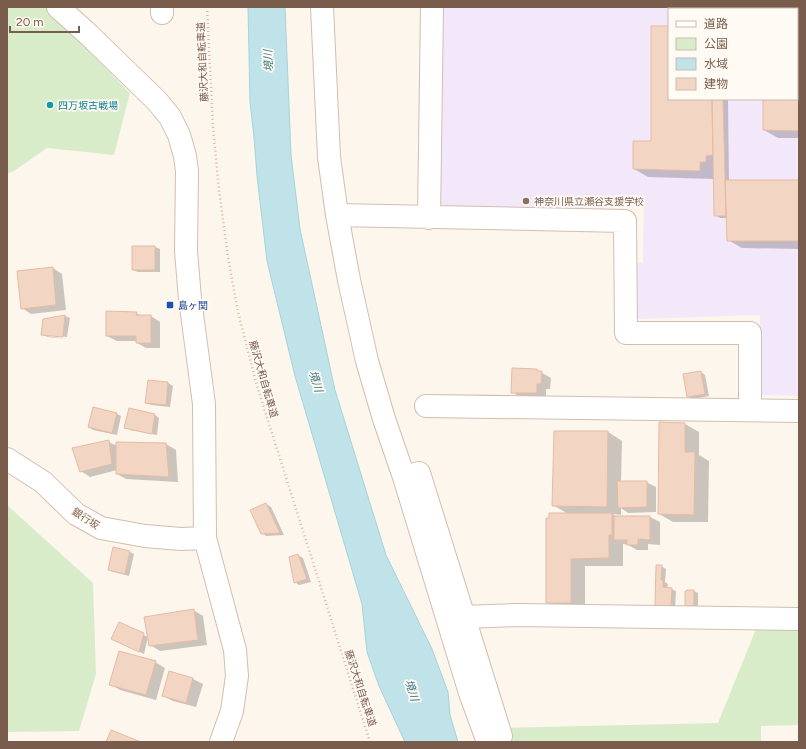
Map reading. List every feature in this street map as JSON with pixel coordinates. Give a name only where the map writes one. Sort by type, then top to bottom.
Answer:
[{"type":"street","points":[[58,7],[157,101],[170,117],[179,135],[185,156],[187,171],[186,251],[190,299],[204,404],[205,538],[235,650],[237,669],[232,711],[221,742]]},
{"type":"street","points":[[322,7],[329,157],[349,280],[367,361],[470,693],[488,742]]},
{"type":"street","points":[[429,218],[432,7]]},
{"type":"street","points":[[338,215],[625,221],[626,333],[750,333],[750,410]]},
{"type":"street","points":[[426,406],[799,411]]},
{"type":"street","name":"銀行坂","points":[[7,459],[43,482],[76,514],[101,528],[145,536],[181,539],[205,538]]},
{"type":"street","points":[[404,477],[419,473],[502,742]]},
{"type":"street","points":[[464,617],[517,615],[799,619]]},
{"type":"path","name":"藤沢大和自転車道","points":[[207,7],[213,127],[219,190],[228,257],[238,312],[256,386],[370,742]]},
{"type":"shaded area","name":"神奈川県立瀬谷支援学校","points":[[439,7],[799,7],[799,396],[760,395],[760,315],[637,319],[636,263],[643,262],[644,200],[604,202],[604,213],[450,210],[433,200]]},
{"type":"green space","points":[[7,7],[46,7],[130,93],[114,155],[47,148],[14,171],[7,174]]},
{"type":"green space","points":[[7,505],[93,583],[96,674],[79,731],[7,732]]},
{"type":"green space","points":[[758,624],[799,625],[799,725],[761,726],[761,742],[500,742],[494,728],[718,723]]},
{"type":"water","name":"境川","points":[[248,7],[285,7],[291,155],[300,229],[335,390],[386,555],[432,649],[448,692],[450,715],[458,742],[405,742],[379,686],[367,652],[362,604],[295,376],[267,261],[250,102]]},
{"type":"building","points":[[651,26],[668,26],[668,100],[712,100],[713,155],[706,156],[706,162],[700,162],[700,171],[633,169],[633,141],[651,141]]},
{"type":"building","points":[[799,59],[799,131],[763,130],[763,100],[798,100]]},
{"type":"building","points":[[712,100],[723,100],[726,216],[714,216]]},
{"type":"building","points":[[725,180],[799,180],[799,241],[727,241]]},
{"type":"building","points":[[132,246],[155,246],[155,270],[132,270]]},
{"type":"building","points":[[53,267],[56,305],[21,309],[17,271]]},
{"type":"building","points":[[106,311],[137,312],[136,315],[151,315],[151,343],[136,343],[136,336],[106,336]]},
{"type":"building","points":[[65,315],[63,337],[41,335],[43,319]]},
{"type":"building","points":[[512,368],[537,369],[537,371],[542,371],[541,384],[537,384],[537,393],[511,393]]},
{"type":"building","points":[[701,371],[705,394],[687,397],[683,374]]},
{"type":"building","points":[[148,380],[168,382],[166,405],[145,403]]},
{"type":"building","points":[[93,407],[117,413],[112,433],[88,427]]},
{"type":"building","points":[[129,408],[155,414],[152,434],[124,428]]},
{"type":"building","points":[[659,422],[685,423],[685,452],[695,452],[694,515],[658,514]]},
{"type":"building","points":[[554,431],[608,431],[607,507],[552,506]]},
{"type":"building","points":[[109,440],[112,464],[80,472],[72,448]]},
{"type":"building","points":[[116,442],[166,443],[169,477],[116,474]]},
{"type":"building","points":[[617,481],[647,481],[647,507],[618,508]]},
{"type":"building","points":[[266,503],[280,533],[261,534],[250,510]]},
{"type":"building","points":[[549,513],[612,513],[612,535],[609,535],[609,558],[571,559],[571,603],[546,603],[546,518],[549,518]]},
{"type":"building","points":[[614,516],[650,516],[650,540],[638,539],[638,545],[627,545],[627,540],[614,540]]},
{"type":"building","points":[[113,547],[130,551],[125,574],[108,570]]},
{"type":"building","points":[[298,554],[307,579],[294,583],[289,557]]},
{"type":"building","points":[[656,565],[662,565],[661,580],[663,580],[663,587],[672,588],[671,606],[655,606]]},
{"type":"building","points":[[694,590],[694,606],[685,606],[685,591]]},
{"type":"building","points":[[194,609],[198,640],[149,646],[144,617]]},
{"type":"building","points":[[119,622],[144,633],[139,652],[111,639]]},
{"type":"building","points":[[119,651],[156,661],[146,695],[109,685]]},
{"type":"building","points":[[169,671],[193,678],[186,703],[162,696]]},
{"type":"building","points":[[111,730],[141,742],[106,742]]},
{"type":"place","name":"四万坂古戦場","points":[[50,105]]},
{"type":"place","name":"神奈川県立瀬谷支援学校","points":[[526,201]]},
{"type":"place","name":"島ヶ関","points":[[170,305]]}]
